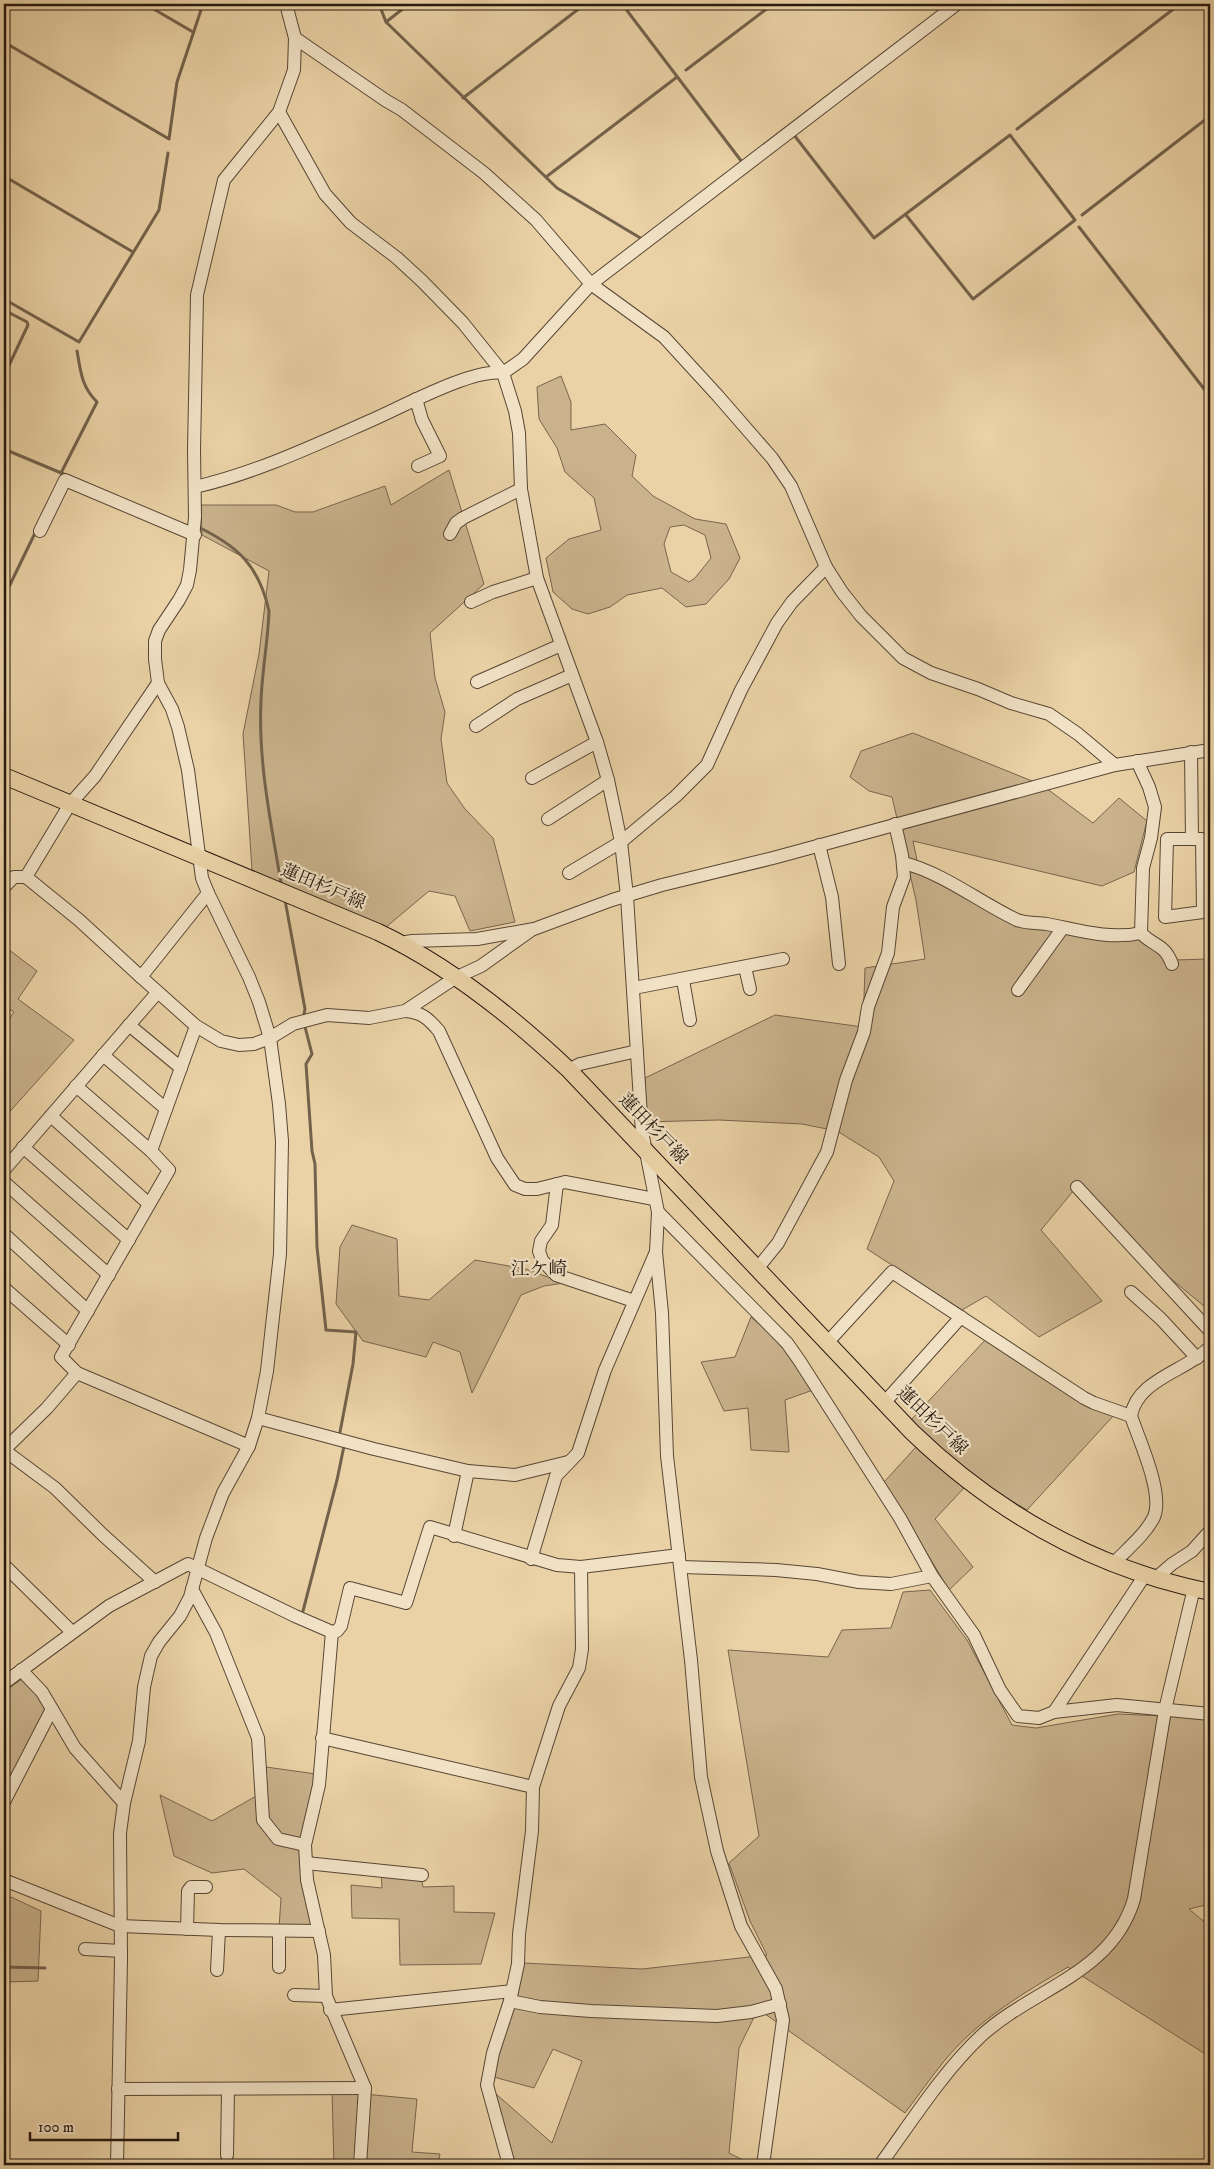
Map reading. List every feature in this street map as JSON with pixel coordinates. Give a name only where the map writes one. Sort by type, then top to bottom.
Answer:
[{"type":"main road","name":"蓮田杉戸線","points":[[4,776],[401,943],[455,978],[517,1023],[569,1070],[884,1403],[945,1463],[986,1496],[1034,1526],[1113,1564],[1151,1577],[1210,1592]]},
{"type":"street","points":[[117,2165],[121,1955],[120,1833],[124,1804],[135,1760],[144,1687],[151,1656],[159,1642],[180,1616],[192,1589],[206,1538],[223,1493],[249,1446],[258,1418],[267,1371],[280,1254],[282,1141],[270,1038],[260,1002],[202,878],[188,770],[172,709],[158,683],[155,641],[159,630],[187,585],[194,534],[197,296],[224,180],[279,112],[294,70],[295,38],[286,4]]},
{"type":"street","points":[[195,487],[241,474],[324,441],[416,399],[492,371],[503,373],[529,352],[574,300],[591,284],[957,4]]},
{"type":"street","points":[[295,38],[384,100],[402,110],[484,173],[536,220],[591,284],[664,337],[772,458],[790,486],[826,567],[861,616],[902,658],[931,673],[1012,703],[1049,714],[1078,734],[1115,765]]},
{"type":"street","points":[[279,112],[325,194],[351,223],[397,258],[422,281],[463,323],[503,373],[515,410],[519,433],[521,488],[537,578],[597,742],[608,780],[621,842],[627,896],[644,1149],[658,1212],[656,1252],[662,1313],[667,1456],[680,1561],[701,1777],[717,1851],[741,1926],[776,1989],[783,2020],[763,2165]]},
{"type":"street","points":[[416,399],[422,420],[440,456],[418,466]]},
{"type":"street","points":[[40,531],[65,480],[194,534]]},
{"type":"street","points":[[450,534],[456,523],[463,518],[521,488]]},
{"type":"street","points":[[569,873],[621,842],[676,796],[707,765],[772,630],[792,602],[826,567]]},
{"type":"street","points":[[471,602],[493,592],[537,578]]},
{"type":"street","points":[[477,682],[561,645]]},
{"type":"street","points":[[476,726],[517,699],[572,675]]},
{"type":"street","points":[[26,877],[70,804],[95,776],[158,683]]},
{"type":"street","points":[[532,778],[597,742]]},
{"type":"street","points":[[401,943],[412,940],[477,939],[534,928],[627,896],[1115,765],[1210,750]]},
{"type":"street","points":[[1191,752],[1192,838]]},
{"type":"street","points":[[1137,761],[1149,787],[1155,807],[1151,838],[1143,868],[1142,933],[1146,938],[1162,947],[1172,964]]},
{"type":"street","points":[[548,819],[608,780]]},
{"type":"street","points":[[756,1268],[778,1243],[827,1152],[846,1080],[864,1032],[868,1007],[888,953],[893,907],[902,884],[904,863],[895,824]]},
{"type":"street","points":[[1192,838],[1202,839],[1203,912],[1165,917],[1167,839],[1192,838]]},
{"type":"street","points":[[819,845],[832,897],[839,964]]},
{"type":"street","points":[[904,863],[916,866],[952,884],[1016,920],[1098,934],[1142,933]]},
{"type":"street","points":[[4,887],[14,877],[26,877],[79,920],[196,1026],[222,1041],[239,1045],[254,1044],[270,1038],[293,1024],[327,1015],[369,1018],[404,1011],[419,1012],[428,1018],[439,1031],[464,1082],[481,1127],[497,1158],[515,1185],[525,1189],[565,1182],[654,1199]]},
{"type":"street","points":[[141,977],[208,893]]},
{"type":"street","points":[[404,1011],[455,978],[481,966],[534,928]]},
{"type":"street","points":[[1018,990],[1062,929]]},
{"type":"street","points":[[634,988],[683,980],[783,959]]},
{"type":"street","points":[[745,967],[750,989]]},
{"type":"street","points":[[683,980],[690,1020]]},
{"type":"street","points":[[4,1170],[157,992]]},
{"type":"street","points":[[129,1025],[181,1068]]},
{"type":"street","points":[[151,1151],[196,1026]]},
{"type":"street","points":[[569,1070],[580,1064],[637,1051]]},
{"type":"street","points":[[103,1055],[166,1109]]},
{"type":"street","points":[[76,1086],[151,1151],[168,1170],[61,1357],[77,1373],[249,1446]]},
{"type":"street","points":[[51,1116],[149,1204]]},
{"type":"street","points":[[23,1148],[129,1240]]},
{"type":"street","points":[[4,1182],[109,1275]]},
{"type":"street","points":[[557,1184],[552,1225],[541,1241],[539,1251],[542,1260],[556,1275],[634,1301]]},
{"type":"street","points":[[1077,1187],[1210,1332]]},
{"type":"street","points":[[658,1212],[787,1343],[795,1354],[900,1518],[932,1576],[974,1635],[1000,1690],[1018,1716],[1039,1718],[1054,1712],[1117,1704],[1210,1714]]},
{"type":"street","points":[[4,1234],[88,1311]]},
{"type":"street","points":[[530,1559],[556,1476],[578,1453],[605,1370],[656,1252]]},
{"type":"street","points":[[827,1343],[892,1272],[1084,1398],[1131,1416]]},
{"type":"street","points":[[4,1288],[69,1345]]},
{"type":"street","points":[[1131,1292],[1197,1358]]},
{"type":"street","points":[[884,1403],[962,1317]]},
{"type":"street","points":[[1113,1564],[1148,1527],[1154,1516],[1157,1501],[1151,1476],[1131,1416],[1132,1409],[1151,1384],[1197,1358],[1210,1347]]},
{"type":"street","points":[[77,1373],[47,1408],[4,1450],[55,1488],[103,1536],[155,1582]]},
{"type":"street","points":[[258,1418],[374,1449],[468,1471],[515,1475],[568,1462]]},
{"type":"street","points":[[454,1536],[468,1471]]},
{"type":"street","points":[[4,1683],[109,1606],[188,1564],[332,1632],[337,1631],[341,1626],[350,1588],[406,1603],[430,1527],[530,1559],[557,1565],[581,1566],[680,1561],[817,1574],[859,1582],[891,1584],[932,1576]]},
{"type":"street","points":[[1054,1712],[1151,1577],[1192,1551],[1210,1531]]},
{"type":"street","points":[[4,1565],[72,1632]]},
{"type":"street","points":[[508,2165],[487,2085],[493,2052],[511,1996],[518,1964],[519,1934],[532,1831],[533,1787],[559,1706],[579,1668],[582,1648],[581,1566]]},
{"type":"street","points":[[880,2165],[957,2061],[982,2036],[1015,2010],[1090,1964],[1119,1934],[1130,1914],[1165,1710],[1194,1588]]},
{"type":"street","points":[[192,1589],[216,1633],[258,1738],[263,1820],[278,1839],[305,1845]]},
{"type":"street","points":[[332,1632],[318,1785],[305,1845],[307,1880],[324,1955],[326,1996],[330,2010],[365,2088],[360,2165]]},
{"type":"street","points":[[21,1670],[42,1692],[75,1748],[124,1804]]},
{"type":"street","points":[[4,1802],[52,1709]]},
{"type":"street","points":[[322,1738],[533,1787]]},
{"type":"street","points":[[306,1863],[422,1875]]},
{"type":"street","points":[[4,1880],[120,1926],[219,1930],[319,1931]]},
{"type":"street","points":[[187,1929],[188,1891],[191,1887],[206,1887]]},
{"type":"street","points":[[218,1970],[219,1930]]},
{"type":"street","points":[[279,1930],[279,1968]]},
{"type":"street","points":[[85,1948],[121,1955]]},
{"type":"street","points":[[294,1995],[326,1996]]},
{"type":"street","points":[[330,2010],[511,1996],[540,2007],[590,2012],[717,2016],[751,2012],[780,2004]]},
{"type":"street","points":[[118,2089],[365,2088]]},
{"type":"street","points":[[227,2155],[228,2089]]},
{"type":"shaded area","points":[[561,376],[571,402],[571,430],[605,424],[636,455],[632,476],[653,496],[695,519],[726,524],[740,558],[729,579],[706,604],[686,607],[662,588],[627,595],[610,607],[588,614],[572,609],[553,592],[546,558],[569,539],[601,530],[594,498],[565,472],[557,448],[539,419],[537,387]],"holes":[[[684,525],[705,535],[711,558],[695,578],[689,582],[671,572],[664,544],[670,527]]]},
{"type":"shaded area","points":[[449,470],[484,584],[430,633],[435,678],[445,712],[441,739],[447,783],[465,809],[493,838],[515,922],[470,931],[455,896],[429,891],[385,928],[252,870],[243,734],[259,654],[269,571],[202,535],[201,505],[276,505],[295,512],[313,512],[385,486],[391,505]]},
{"type":"shaded area","points":[[913,733],[1042,785],[1093,823],[1119,798],[1147,821],[1134,872],[1102,886],[913,841],[920,874],[1065,933],[1143,934],[1174,960],[1210,959],[1210,1311],[1170,1278],[1079,1184],[1041,1230],[1102,1301],[1039,1337],[986,1296],[962,1310],[867,1249],[894,1181],[879,1157],[837,1131],[802,1124],[719,1120],[644,1122],[645,1078],[775,1015],[863,1027],[865,968],[925,959],[916,900],[892,797],[869,791],[850,777],[861,751]]},
{"type":"shaded area","points":[[4,946],[37,971],[18,999],[74,1040],[4,1118],[4,1026],[14,1012],[4,1005]]},
{"type":"shaded area","points":[[352,1225],[397,1239],[399,1296],[429,1300],[475,1260],[526,1269],[564,1283],[544,1286],[521,1295],[472,1393],[460,1352],[433,1342],[426,1357],[363,1341],[336,1304],[340,1247]]},
{"type":"shaded area","points":[[751,1317],[784,1346],[813,1390],[785,1400],[789,1452],[751,1450],[748,1408],[724,1411],[701,1362],[735,1357]]},
{"type":"shaded area","points":[[986,1339],[1115,1414],[1027,1510],[979,1482],[910,1421]]},
{"type":"shaded area","points":[[916,1447],[964,1488],[935,1519],[973,1567],[949,1590],[884,1482]]},
{"type":"shaded area","points":[[930,1590],[967,1640],[1012,1725],[1036,1728],[1118,1714],[1210,1718],[1210,1904],[1189,1909],[1202,1920],[1210,1922],[1210,2057],[1068,1967],[1018,1997],[972,2032],[945,2060],[905,2113],[758,2009],[739,2048],[729,2153],[753,2165],[514,2165],[496,2094],[552,2143],[582,2061],[553,2049],[534,2088],[490,2076],[524,1963],[642,1969],[767,1955],[750,1921],[729,1863],[759,1836],[728,1650],[828,1657],[842,1630],[891,1628],[903,1592]]},
{"type":"shaded area","points":[[23,1678],[50,1709],[4,1796],[4,1692]]},
{"type":"shaded area","points":[[266,1767],[316,1774],[303,1839],[313,1928],[279,1928],[281,1898],[244,1869],[212,1873],[174,1856],[160,1795],[212,1821],[258,1795]]},
{"type":"shaded area","points":[[381,1872],[421,1875],[423,1887],[454,1886],[454,1912],[495,1913],[481,1964],[400,1965],[399,1919],[352,1918],[351,1885],[382,1888]]},
{"type":"shaded area","points":[[11,1897],[41,1911],[38,1981],[4,1982],[4,1903]]},
{"type":"shaded area","points":[[332,2091],[417,2099],[412,2152],[440,2154],[438,2165],[334,2165]]},
{"type":"waterway","points":[[145,4],[193,32]]},
{"type":"waterway","points":[[4,42],[169,139],[177,82],[203,4]]},
{"type":"waterway","points":[[379,4],[386,22],[557,188],[642,239]]},
{"type":"waterway","points":[[386,22],[409,4]]},
{"type":"waterway","points":[[463,98],[585,4]]},
{"type":"waterway","points":[[622,4],[742,162]]},
{"type":"waterway","points":[[686,70],[773,4]]},
{"type":"waterway","points":[[1017,129],[1180,4]]},
{"type":"waterway","points":[[546,177],[677,77]]},
{"type":"waterway","points":[[1082,215],[1210,116]]},
{"type":"waterway","points":[[792,137],[794,135],[874,238],[1010,135],[1075,220],[973,299],[906,215]]},
{"type":"waterway","points":[[4,299],[79,342],[159,210],[168,153]]},
{"type":"waterway","points":[[4,176],[133,252]]},
{"type":"waterway","points":[[1079,227],[1208,394]]},
{"type":"waterway","points":[[4,310],[27,322],[28,325],[4,376]]},
{"type":"waterway","points":[[61,473],[97,402],[85,384],[77,351]]},
{"type":"waterway","points":[[4,449],[66,475]]},
{"type":"waterway","points":[[198,527],[225,542],[245,559],[259,582],[269,611],[262,690],[261,747],[266,792],[281,883]]},
{"type":"waterway","points":[[4,597],[36,531]]},
{"type":"waterway","points":[[285,900],[305,1009],[304,1014]]},
{"type":"waterway","points":[[304,1023],[312,1054],[306,1064],[312,1151],[315,1164],[317,1247],[326,1330],[356,1332],[353,1364],[340,1432]]},
{"type":"waterway","points":[[303,1611],[344,1446]]},
{"type":"waterway","points":[[4,1967],[45,1968]]},
{"type":"district","name":"江ケ崎","points":[[539,1269]]}]
